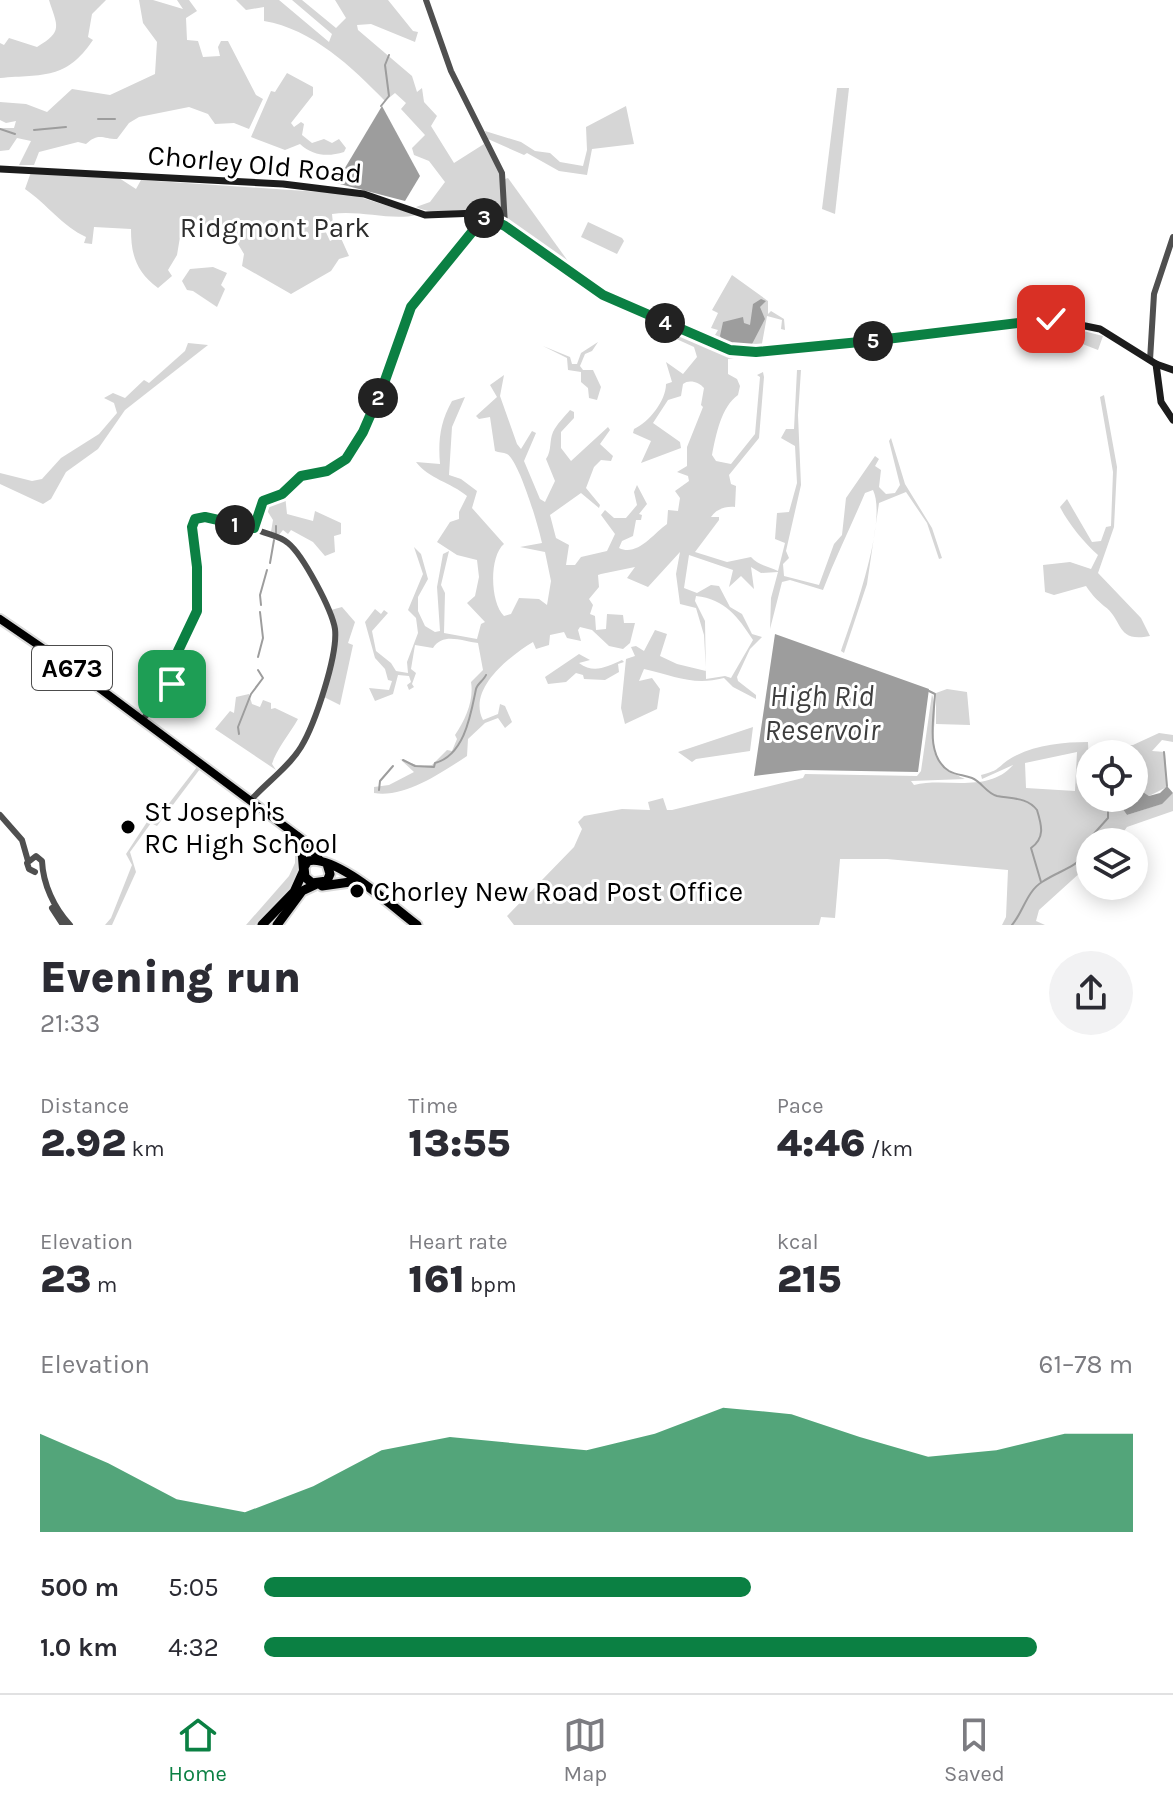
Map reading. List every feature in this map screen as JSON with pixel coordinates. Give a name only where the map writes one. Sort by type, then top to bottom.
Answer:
[{"type":"highway","points":[[262,925],[294,892],[308,861],[324,862],[330,874],[321,883],[297,896]]},
{"type":"highway","name":"A673","points":[[324,862],[347,879],[365,886],[417,925]]},
{"type":"highway","points":[[303,871],[308,881],[321,883],[347,879]]},
{"type":"highway","points":[[277,925],[297,896],[311,888],[347,879]]},
{"type":"main road","name":"Chorley Old Road","points":[[0,169],[283,184],[364,194],[425,215],[470,212],[505,226],[603,295],[730,350],[756,352],[870,341],[1051,319],[1100,329],[1153,362],[1173,370]]},
{"type":"main road","points":[[1153,362],[1161,402],[1173,420]]},
{"type":"main road","name":"A673","points":[[0,619],[296,835],[324,862]]},
{"type":"main road","points":[[296,835],[301,845],[303,871]]},
{"type":"street","points":[[426,0],[451,71],[503,177],[505,226]]},
{"type":"street","points":[[254,528],[263,501],[282,494],[301,476],[327,471],[346,459],[363,432],[383,386],[411,307],[485,216]]},
{"type":"street","points":[[1153,362],[1154,294],[1173,237]]},
{"type":"street","points":[[142,720],[170,689],[178,651],[197,611],[193,521],[205,517],[254,528],[280,538],[298,553],[335,631],[322,696],[304,741],[250,801]]},
{"type":"street","points":[[0,815],[15,830],[26,849],[31,858],[29,869],[35,872],[63,925]]},
{"type":"street","points":[[31,858],[41,859],[43,875],[55,904],[70,925]]},
{"type":"street","points":[[35,872],[42,865]]},
{"type":"green space","points":[[49,0],[106,0],[92,14],[88,37],[93,40],[63,69],[42,75],[0,78],[0,43],[4,45],[9,38],[37,47],[55,32],[56,22]]},
{"type":"green space","points":[[139,0],[153,0],[183,9],[177,0],[189,0],[197,11],[186,18],[187,40],[198,41],[203,57],[220,56],[218,47],[221,41],[228,41],[256,95],[263,99],[249,129],[234,123],[215,124],[208,114],[189,107],[139,117],[129,123],[117,139],[98,137],[86,144],[78,142],[39,152],[34,165],[19,165],[31,141],[17,138],[9,150],[0,151],[0,128],[14,128],[16,121],[6,123],[0,120],[0,102],[26,104],[47,112],[72,89],[110,95],[155,74],[157,42],[143,23]]},
{"type":"green space","points":[[236,0],[279,0],[329,42],[332,34],[292,0],[302,0],[336,28],[346,18],[335,0],[388,0],[413,31],[418,32],[415,42],[371,24],[357,25],[358,30],[412,76],[417,92],[422,88],[424,102],[437,116],[431,126],[454,163],[484,144],[501,176],[502,220],[478,211],[436,212],[416,207],[430,202],[445,182],[429,161],[414,155],[412,148],[425,135],[401,109],[406,103],[395,93],[385,101],[330,51],[299,32],[264,21],[264,7],[246,10]]},
{"type":"green space","points":[[287,73],[313,87],[313,95],[291,123],[294,127],[301,122],[304,124],[302,135],[312,143],[324,139],[332,143],[339,139],[346,148],[344,152],[321,154],[300,144],[285,150],[251,137],[271,91],[275,92]]},
{"type":"green space","points":[[837,88],[849,88],[835,214],[822,209]]},
{"type":"green space","points":[[626,106],[634,144],[592,149],[587,175],[559,171],[527,153],[524,155],[488,139],[485,131],[521,142],[535,151],[550,153],[560,162],[583,166],[587,150],[586,127]]},
{"type":"green space","name":"Ridgmont Park","points":[[31,172],[119,178],[136,189],[141,180],[350,194],[417,215],[332,214],[333,224],[324,228],[330,241],[340,236],[349,256],[339,259],[331,271],[291,294],[242,266],[244,254],[232,234],[222,235],[196,226],[180,237],[177,255],[168,270],[172,276],[158,288],[139,268],[132,246],[131,229],[94,227],[92,244],[84,243],[86,237],[69,227],[25,189]]},
{"type":"green space","points":[[508,178],[578,275],[506,222],[505,179]]},
{"type":"green space","points":[[588,222],[622,238],[624,241],[617,254],[581,237]]},
{"type":"green space","points":[[213,267],[227,273],[221,285],[225,289],[217,307],[187,290],[182,281],[190,269]]},
{"type":"green space","points":[[732,275],[768,301],[768,314],[771,311],[784,319],[785,330],[781,329],[782,320],[767,316],[761,349],[736,348],[712,340],[718,330],[711,328],[718,313],[712,310]]},
{"type":"green space","points":[[652,322],[746,356],[728,359],[728,374],[737,379],[740,386],[738,395],[727,407],[720,422],[712,455],[716,461],[731,464],[755,434],[760,377],[757,375],[763,372],[764,377],[759,438],[729,475],[731,484],[736,486],[735,507],[713,514],[711,517],[719,517],[719,520],[695,552],[727,562],[751,557],[778,571],[785,543],[775,539],[777,513],[789,512],[797,483],[795,446],[781,438],[786,429],[794,429],[797,370],[801,370],[798,415],[801,485],[786,551],[789,558],[783,564],[784,576],[819,585],[834,544],[842,535],[846,498],[875,456],[879,459],[875,466],[881,470],[879,487],[886,494],[895,493],[900,485],[889,441],[891,438],[905,484],[932,528],[942,558],[939,559],[927,523],[906,492],[879,503],[876,523],[873,490],[865,493],[823,590],[790,580],[782,582],[770,629],[771,598],[778,572],[761,573],[751,567],[754,589],[741,576],[729,587],[733,570],[689,555],[684,588],[697,593],[711,585],[719,586],[730,607],[742,614],[752,634],[762,637],[750,649],[737,677],[756,695],[756,699],[733,687],[724,678],[693,681],[644,669],[639,681],[652,678],[660,689],[657,709],[625,724],[621,708],[626,659],[635,656],[631,647],[636,646],[644,651],[655,630],[667,634],[660,656],[706,671],[706,679],[725,676],[731,678],[753,640],[730,610],[715,601],[696,596],[695,601],[705,621],[706,667],[704,635],[696,608],[680,604],[676,574],[680,552],[648,587],[627,578],[635,567],[598,575],[599,587],[589,599],[593,605],[590,614],[595,616],[596,630],[606,629],[607,614],[623,615],[624,623],[635,623],[630,643],[623,649],[609,646],[592,630],[580,627],[581,641],[567,638],[564,632],[550,635],[549,645],[536,649],[533,642],[493,675],[481,697],[483,720],[498,714],[500,704],[505,706],[512,722],[505,728],[498,718],[485,723],[468,739],[467,756],[422,783],[398,792],[374,793],[374,787],[389,785],[414,772],[400,759],[419,766],[432,765],[447,750],[452,751],[457,739],[455,735],[470,702],[471,682],[483,670],[478,643],[447,639],[433,648],[415,645],[411,669],[416,673],[412,684],[414,687],[409,690],[409,676],[398,675],[393,694],[375,701],[369,688],[389,690],[392,681],[388,680],[385,669],[375,658],[365,622],[375,609],[381,614],[384,610],[388,613],[372,631],[376,651],[396,671],[408,673],[407,662],[418,633],[416,618],[408,610],[423,574],[414,547],[421,554],[428,579],[418,597],[418,611],[425,626],[435,632],[440,631],[437,587],[443,554],[449,551],[441,585],[445,593],[444,633],[477,639],[481,624],[485,622],[467,603],[475,596],[479,577],[477,560],[457,555],[437,542],[450,522],[459,519],[467,496],[427,473],[416,462],[440,464],[442,424],[452,401],[465,397],[452,427],[449,475],[461,479],[477,491],[472,508],[504,544],[496,558],[493,580],[499,610],[504,616],[511,614],[519,598],[539,599],[547,605],[551,581],[545,552],[520,547],[542,543],[523,481],[512,459],[495,451],[490,417],[479,419],[476,416],[497,397],[490,385],[504,375],[500,396],[521,449],[532,431],[536,433],[524,461],[540,499],[545,502],[555,481],[546,459],[551,439],[570,410],[574,412],[574,418],[561,432],[561,448],[571,461],[608,427],[610,430],[600,444],[613,456],[611,461],[601,460],[594,467],[586,488],[600,505],[599,508],[581,493],[550,515],[556,538],[569,545],[566,565],[575,565],[581,557],[607,551],[615,534],[601,515],[605,510],[614,518],[626,518],[637,505],[634,492],[637,485],[647,504],[639,514],[642,515],[641,520],[636,520],[633,536],[622,541],[619,548],[638,547],[667,524],[668,510],[678,511],[680,498],[675,491],[689,481],[688,476],[677,472],[687,466],[687,447],[703,407],[704,388],[694,382],[683,384],[681,396],[668,400],[653,423],[680,442],[681,448],[641,463],[651,441],[633,433],[656,410],[666,384],[672,382],[666,362],[683,374],[697,357],[694,347],[672,337],[652,335],[655,330],[649,325]]},
{"type":"green space","points":[[1056,324],[1103,336],[1098,350],[1072,340],[1067,346],[1048,345]]},
{"type":"green space","points":[[598,342],[592,351],[585,354],[580,366],[583,370],[593,370],[601,387],[597,400],[589,398],[588,388],[581,382],[581,372],[568,370],[567,358],[543,346],[570,357],[572,364],[577,364],[581,353]]},
{"type":"green space","points":[[188,343],[208,345],[125,410],[98,449],[66,472],[51,499],[43,504],[0,484],[0,473],[32,481],[42,479],[61,458],[99,434],[117,413],[114,403],[104,398],[113,393],[125,398],[144,380],[149,383],[185,351]]},
{"type":"green space","points":[[1104,395],[1117,467],[1114,527],[1098,573],[1141,618],[1150,636],[1125,633],[1086,586],[1054,595],[1045,592],[1043,565],[1070,562],[1091,569],[1098,555],[1063,513],[1060,507],[1067,499],[1092,542],[1101,541],[1106,527],[1111,526],[1113,472],[1100,397]]},
{"type":"green space","points":[[285,495],[287,514],[313,521],[315,511],[341,523],[341,534],[334,536],[335,552],[325,556],[313,542],[291,530],[288,534],[283,530],[279,535],[271,532],[273,520],[263,504]]},
{"type":"green space","points":[[875,527],[867,584],[844,653],[841,651],[860,594]]},
{"type":"green space","points":[[342,607],[355,622],[348,643],[353,645],[340,705],[324,697],[338,633],[331,610]]},
{"type":"green space","points":[[579,654],[590,660],[579,663],[590,668],[624,662],[618,664],[619,672],[605,680],[584,679],[583,675],[576,673],[566,682],[548,684],[545,677]]},
{"type":"green space","points":[[947,689],[967,692],[970,725],[936,724],[936,693]]},
{"type":"green space","points":[[249,694],[252,704],[260,707],[263,700],[271,703],[271,709],[298,719],[274,759],[272,764],[276,770],[215,729],[230,711],[234,713],[236,697]]},
{"type":"green space","points":[[932,694],[935,707],[934,752],[949,770],[965,779],[911,781],[914,785],[991,779],[1013,765],[982,779],[981,775],[1022,753],[1049,745],[1076,743],[1076,752],[1025,763],[1026,788],[1075,791],[1076,772],[1076,812],[1125,812],[1127,815],[1148,812],[1148,808],[1161,804],[1173,793],[1173,811],[1126,828],[1076,828],[1076,876],[1039,910],[1036,921],[1045,925],[1002,925],[1006,917],[1008,870],[887,859],[840,859],[835,918],[821,917],[819,925],[514,925],[507,916],[574,847],[582,829],[578,822],[584,816],[622,809],[650,810],[648,802],[663,798],[667,810],[672,810],[803,778],[805,774],[917,776],[921,771]]},
{"type":"green space","points":[[753,727],[750,751],[692,762],[678,752]]},
{"type":"green space","points":[[1159,733],[1173,735],[1173,742],[1162,740],[1152,751],[1165,752],[1167,787],[1149,796],[1148,740],[1144,740]]},
{"type":"green space","points":[[197,767],[200,769],[157,826],[151,823],[130,852],[136,872],[112,925],[105,925],[111,918],[132,865],[126,854],[149,819],[157,819]]},
{"type":"green space","points":[[295,840],[299,865],[290,887],[255,925],[246,925],[289,876],[295,863]]},
{"type":"water","points":[[382,106],[420,176],[405,201],[336,183]]},
{"type":"water","points":[[761,299],[766,301],[760,307],[765,319],[751,346],[724,343],[720,336],[723,322],[743,317],[744,323],[750,325],[753,304]]},
{"type":"water","name":"High Rid Reservoir","points":[[775,634],[929,689],[918,772],[803,770],[754,776]]},
{"type":"water","points":[[1167,786],[1173,793],[1162,804],[1148,808],[1148,795],[1160,793]]},
{"type":"waterway","points":[[381,106],[389,96],[385,65],[389,55]]},
{"type":"waterway","points":[[98,119],[115,119]]},
{"type":"waterway","points":[[34,130],[66,127]]},
{"type":"waterway","points":[[0,129],[15,134]]},
{"type":"waterway","points":[[276,526],[276,533]]},
{"type":"waterway","points":[[270,563],[274,540]]},
{"type":"waterway","points":[[261,605],[260,595],[267,570]]},
{"type":"waterway","points":[[258,657],[263,638],[260,612]]},
{"type":"waterway","points":[[239,734],[238,727],[251,694],[263,678],[258,670]]},
{"type":"waterway","points":[[403,760],[415,766],[434,767],[435,763],[453,751],[465,732],[477,687],[486,675]]},
{"type":"waterway","points":[[929,691],[935,694],[933,736],[941,764],[952,772],[975,780],[993,795],[1024,801],[1037,810],[1041,831],[1039,840],[1031,848],[1041,882]]},
{"type":"waterway","points":[[1164,752],[1167,786]]},
{"type":"waterway","points":[[379,790],[380,781],[393,766]]},
{"type":"waterway","points":[[1099,828],[1108,818],[1108,812]]},
{"type":"waterway","points":[[1012,925],[1037,886],[1076,863]]},
{"type":"place","name":"St Joseph's RC High School","points":[[128,827]]},
{"type":"place","name":"Chorley New Road Post Office","points":[[357,891]]},
{"type":"route","points":[[172,684],[178,651],[197,611],[193,521],[205,517],[254,528],[263,501],[282,494],[301,476],[327,471],[345,461],[363,432],[383,386],[412,304],[485,216],[531,243],[603,295],[730,350],[756,352],[870,341],[1051,319]]}]
